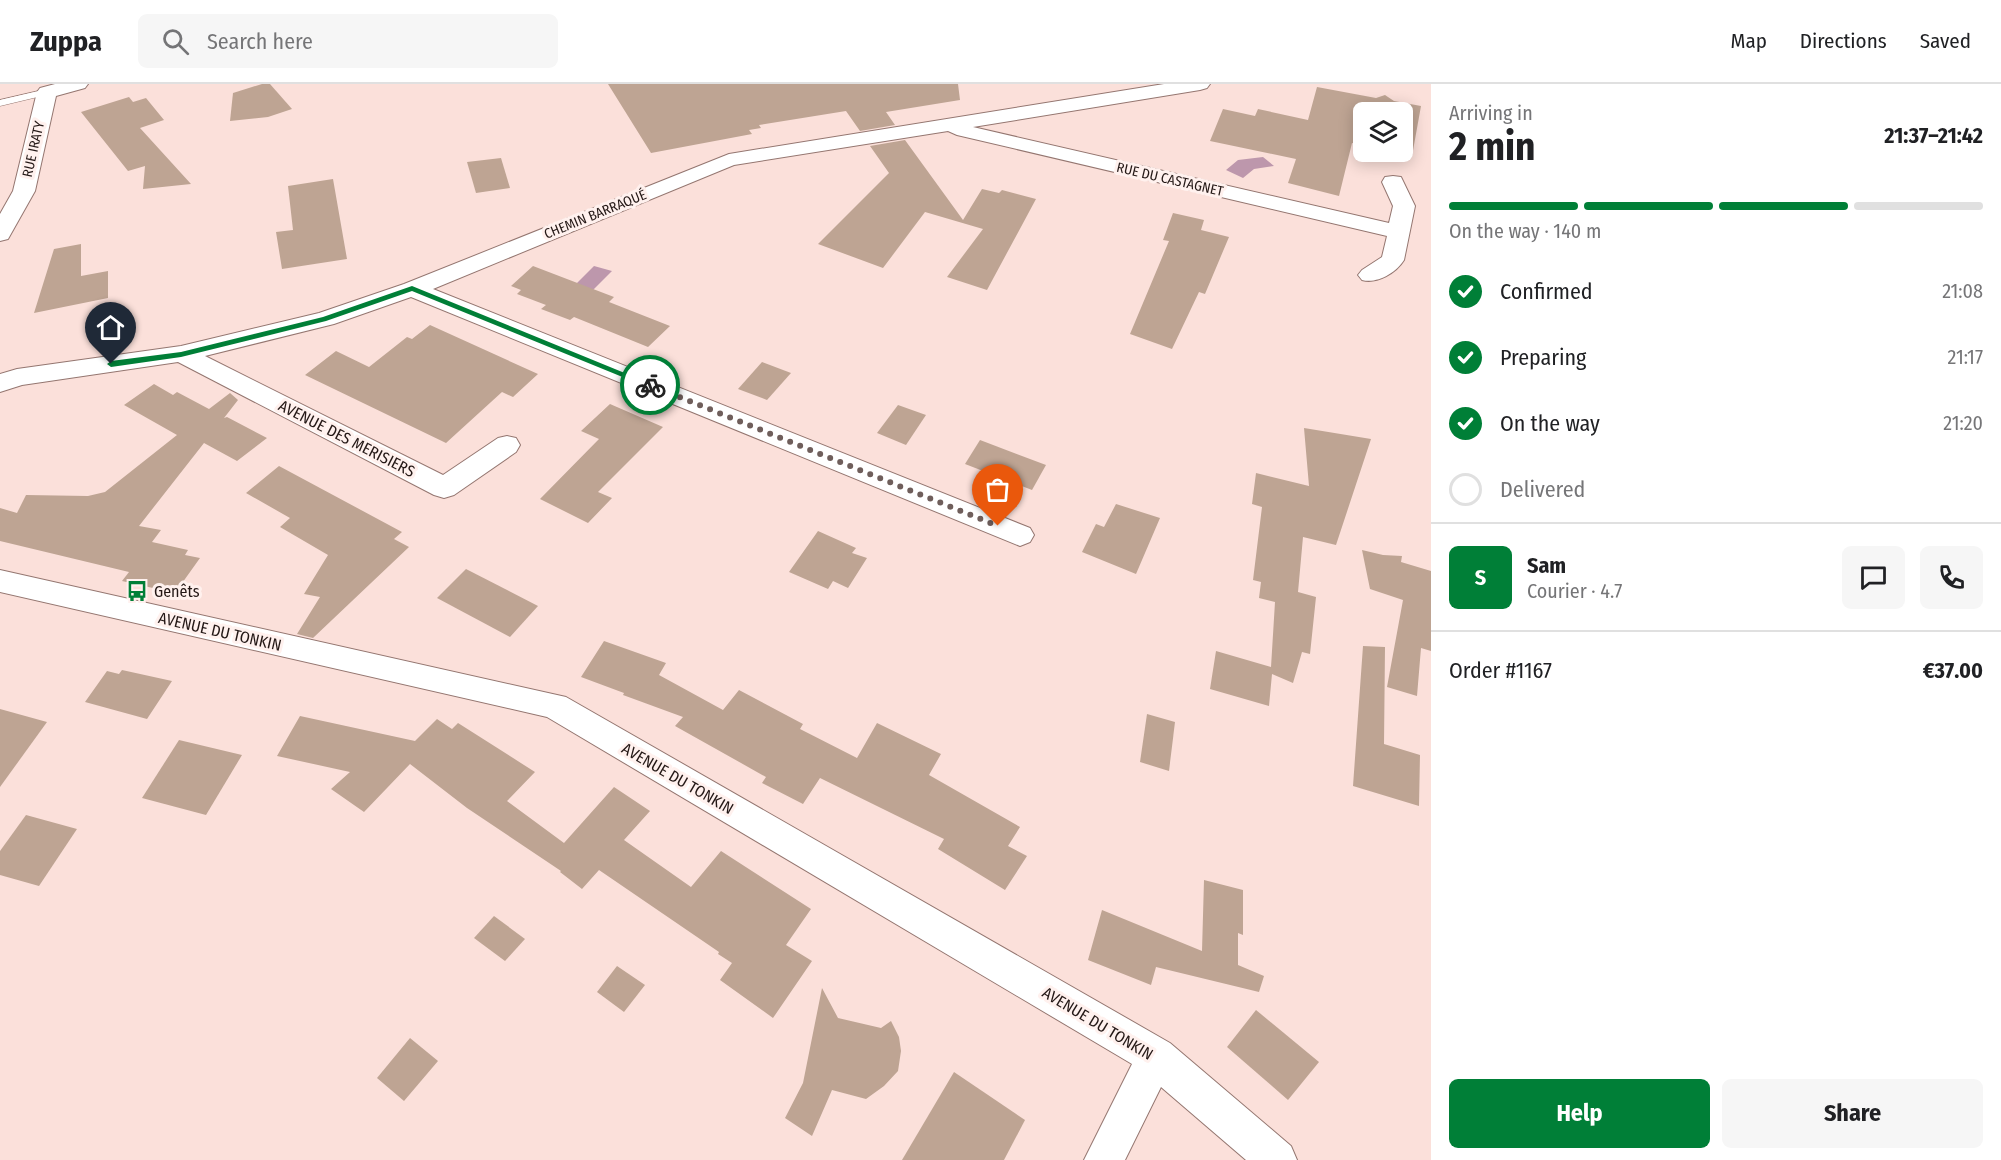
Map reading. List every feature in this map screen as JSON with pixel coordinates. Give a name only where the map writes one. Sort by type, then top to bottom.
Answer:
[{"type":"street","points":[[46,92],[78,84]]},
{"type":"street","name":"CHEMIN BARRAQUÉ","points":[[0,384],[17,377],[181,354],[326,319],[412,289],[729,160],[942,126],[1139,89],[1200,84]]},
{"type":"street","name":"RUE IRATY","points":[[0,234],[24,191],[46,92]]},
{"type":"street","name":"RUE DU CASTAGNET","points":[[942,126],[1398,232]]},
{"type":"street","points":[[1370,275],[1393,261],[1404,206],[1393,182]]},
{"type":"street","points":[[412,289],[1020,535]]},
{"type":"street","name":"AVENUE DES MERISIERS","points":[[181,354],[444,488],[507,445]]},
{"type":"street","name":"AVENUE DU TONKIN","points":[[0,581],[555,706],[1156,1057],[1277,1160]]},
{"type":"street","points":[[1104,1160],[1156,1057]]},
{"type":"lane","points":[[0,103],[46,92]]},
{"type":"shaded area","points":[[1263,157],[1274,166],[1254,169],[1243,178],[1226,170],[1238,160]]},
{"type":"shaded area","points":[[594,266],[612,271],[591,292],[575,285]]},
{"type":"building","points":[[262,84],[270,84],[292,109],[268,117],[230,121],[233,93]]},
{"type":"building","points":[[608,84],[958,84],[960,100],[886,112],[895,125],[860,131],[846,111],[759,125],[761,128],[749,130],[752,134],[651,153]]},
{"type":"building","points":[[1317,87],[1376,98],[1385,95],[1399,102],[1353,102],[1353,143],[1339,196],[1288,183],[1296,159],[1210,141],[1223,109],[1255,116],[1258,109],[1308,120]]},
{"type":"building","points":[[129,97],[133,102],[146,98],[164,120],[140,128],[191,184],[143,189],[145,166],[128,171],[81,112]]},
{"type":"building","points":[[1413,105],[1421,106],[1413,150]]},
{"type":"building","points":[[905,140],[963,220],[982,189],[999,193],[1002,190],[1036,199],[987,290],[947,277],[983,229],[925,212],[883,268],[818,244],[889,173],[870,146]]},
{"type":"building","points":[[501,158],[510,188],[476,193],[467,162]]},
{"type":"building","points":[[333,179],[347,259],[282,269],[276,232],[293,230],[288,186]]},
{"type":"building","points":[[1173,213],[1204,220],[1201,230],[1229,237],[1205,294],[1199,292],[1172,349],[1130,334],[1169,241],[1163,240]]},
{"type":"building","points":[[81,244],[81,276],[108,271],[108,298],[34,313],[54,249]]},
{"type":"building","points":[[533,266],[614,297],[609,302],[670,326],[648,347],[574,317],[570,320],[541,309],[546,305],[517,294],[521,290],[511,286]]},
{"type":"building","points":[[430,325],[538,374],[513,397],[502,392],[446,443],[305,375],[336,351],[369,367],[407,337],[412,339]]},
{"type":"building","points":[[762,362],[791,373],[767,400],[738,389]]},
{"type":"building","points":[[154,384],[173,395],[177,392],[209,409],[230,393],[238,400],[224,418],[227,417],[267,438],[237,461],[204,443],[139,526],[161,530],[152,542],[188,550],[185,555],[200,558],[175,593],[122,581],[129,572],[0,541],[0,508],[17,513],[26,495],[88,496],[105,492],[177,435],[124,405]]},
{"type":"building","points":[[610,404],[663,427],[598,492],[612,498],[588,523],[540,499],[599,439],[581,431]]},
{"type":"building","points":[[898,405],[926,415],[906,445],[877,433]]},
{"type":"building","points":[[1304,428],[1371,439],[1336,545],[1303,537],[1298,592],[1316,597],[1310,654],[1302,652],[1293,683],[1272,674],[1269,706],[1210,689],[1216,651],[1271,667],[1275,602],[1259,598],[1261,582],[1253,580],[1262,507],[1252,504],[1256,473],[1309,486]]},
{"type":"building","points":[[980,440],[1046,465],[1032,490],[965,464]]},
{"type":"building","points":[[279,466],[402,532],[394,539],[409,547],[313,638],[297,634],[320,597],[304,594],[328,555],[280,527],[290,518],[246,493]]},
{"type":"building","points":[[1116,504],[1160,518],[1136,574],[1082,552],[1096,524],[1104,527]]},
{"type":"building","points":[[818,531],[856,548],[852,553],[867,558],[848,588],[833,581],[828,589],[789,572]]},
{"type":"building","points":[[1362,550],[1383,555],[1402,556],[1401,562],[1431,571],[1431,651],[1421,648],[1417,696],[1387,687],[1403,600],[1370,589]]},
{"type":"building","points":[[466,569],[538,606],[510,637],[437,598]]},
{"type":"building","points":[[604,641],[666,663],[659,675],[723,710],[739,690],[803,724],[800,729],[857,758],[877,723],[941,754],[929,775],[1020,827],[1008,846],[1027,856],[1005,890],[938,849],[944,839],[820,778],[803,804],[762,783],[766,777],[675,726],[683,717],[581,677]]},
{"type":"building","points":[[1363,646],[1385,647],[1384,744],[1420,755],[1419,806],[1353,786]]},
{"type":"building","points":[[122,670],[172,681],[147,719],[85,702],[107,671],[119,674]]},
{"type":"building","points":[[0,709],[47,722],[0,787]]},
{"type":"building","points":[[1147,714],[1175,722],[1169,771],[1140,762]]},
{"type":"building","points":[[300,716],[415,741],[437,719],[452,729],[458,723],[535,772],[507,801],[564,843],[614,787],[650,811],[624,840],[691,887],[721,851],[811,909],[786,945],[812,961],[773,1018],[720,980],[732,963],[718,954],[719,952],[599,870],[582,889],[561,871],[467,808],[410,764],[364,812],[331,789],[350,772],[277,756]]},
{"type":"building","points":[[179,740],[242,755],[206,815],[142,798]]},
{"type":"building","points":[[26,815],[77,829],[39,886],[0,875],[0,851]]},
{"type":"building","points":[[1204,880],[1243,890],[1243,935],[1238,933],[1238,965],[1264,976],[1259,992],[1156,967],[1151,985],[1088,960],[1102,910],[1202,951]]},
{"type":"building","points":[[494,916],[525,939],[505,961],[474,938]]},
{"type":"building","points":[[617,966],[645,985],[624,1012],[597,992]]},
{"type":"building","points":[[822,988],[838,1018],[881,1028],[891,1021],[899,1037],[901,1051],[898,1071],[884,1086],[866,1099],[832,1090],[812,1136],[785,1118],[803,1083]]},
{"type":"building","points":[[1256,1010],[1319,1062],[1288,1100],[1227,1047]]},
{"type":"building","points":[[410,1038],[438,1061],[404,1101],[377,1078]]},
{"type":"building","points":[[954,1072],[1025,1120],[1004,1160],[902,1160]]},
{"type":"way so far","points":[[650,385],[998,526]]},
{"type":"place","name":"Genêts","points":[[137,591]]},
{"type":"route","points":[[111,364],[181,354],[326,319],[412,289],[650,385]]}]
